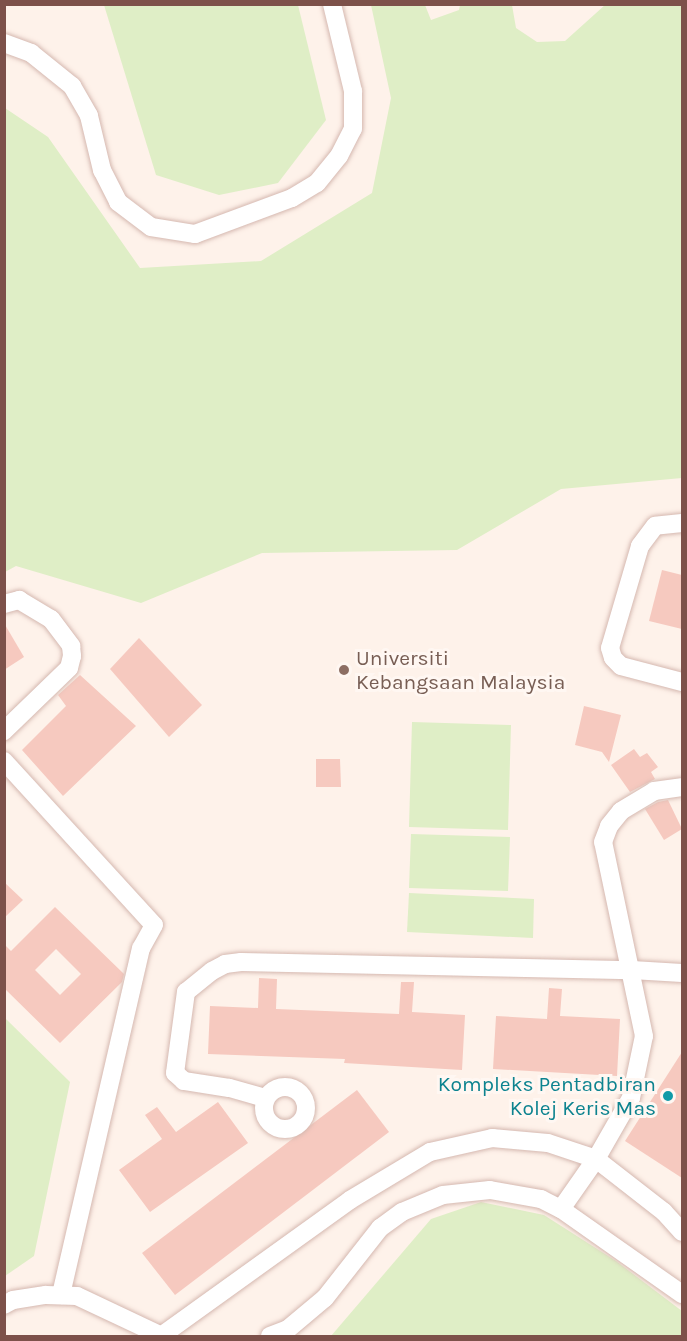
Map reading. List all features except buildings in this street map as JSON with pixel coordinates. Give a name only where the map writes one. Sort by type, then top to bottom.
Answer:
[{"type":"street","points":[[4,44],[31,53],[72,86],[89,116],[102,170],[118,202],[151,227],[195,234],[292,198],[317,183],[339,156],[353,129],[353,92],[332,4]]},
{"type":"street","points":[[682,523],[656,526],[640,546],[610,648],[613,658],[621,666],[682,682]]},
{"type":"street","points":[[4,604],[19,600],[51,618],[71,646],[72,656],[69,668],[4,731]]},
{"type":"street","points":[[4,761],[154,925],[141,948],[61,1296]]},
{"type":"street","points":[[561,1209],[596,1159],[631,1098],[644,1036],[632,970],[603,842],[609,826],[621,811],[654,791],[682,787]]},
{"type":"street","points":[[265,1098],[230,1088],[184,1081],[175,1073],[186,992],[198,981],[225,964],[241,962],[682,973]]},
{"type":"street","points":[[4,1305],[13,1300],[77,1296],[161,1336],[350,1200],[430,1152],[492,1138],[548,1143],[596,1159],[664,1212],[682,1232]]},
{"type":"street","points":[[270,1336],[288,1329],[325,1298],[380,1228],[402,1212],[443,1195],[490,1190],[541,1199],[561,1209],[682,1294]]},
{"type":"green space","points":[[104,5],[298,5],[326,120],[278,183],[219,195],[156,175]]},
{"type":"green space","points":[[371,5],[425,5],[431,20],[459,10],[460,5],[512,5],[516,28],[537,42],[565,41],[605,5],[682,5],[682,478],[561,489],[457,550],[262,553],[141,603],[16,566],[5,572],[5,108],[48,137],[140,268],[261,261],[372,193],[391,98]]},
{"type":"green space","points":[[412,722],[511,725],[508,830],[409,827]]},
{"type":"green space","points":[[411,834],[510,837],[508,891],[409,888]]},
{"type":"green space","points":[[409,893],[534,899],[533,938],[407,932]]},
{"type":"green space","points":[[5,1018],[70,1082],[34,1256],[5,1276]]},
{"type":"green space","points":[[481,1202],[544,1215],[616,1261],[682,1311],[682,1336],[331,1336],[431,1219]]},
{"type":"place","name":"Universiti Kebangsaan Malaysia","points":[[344,670]]},
{"type":"place","name":"Kompleks Pentadbiran Kolej Keris Mas","points":[[668,1096]]}]
